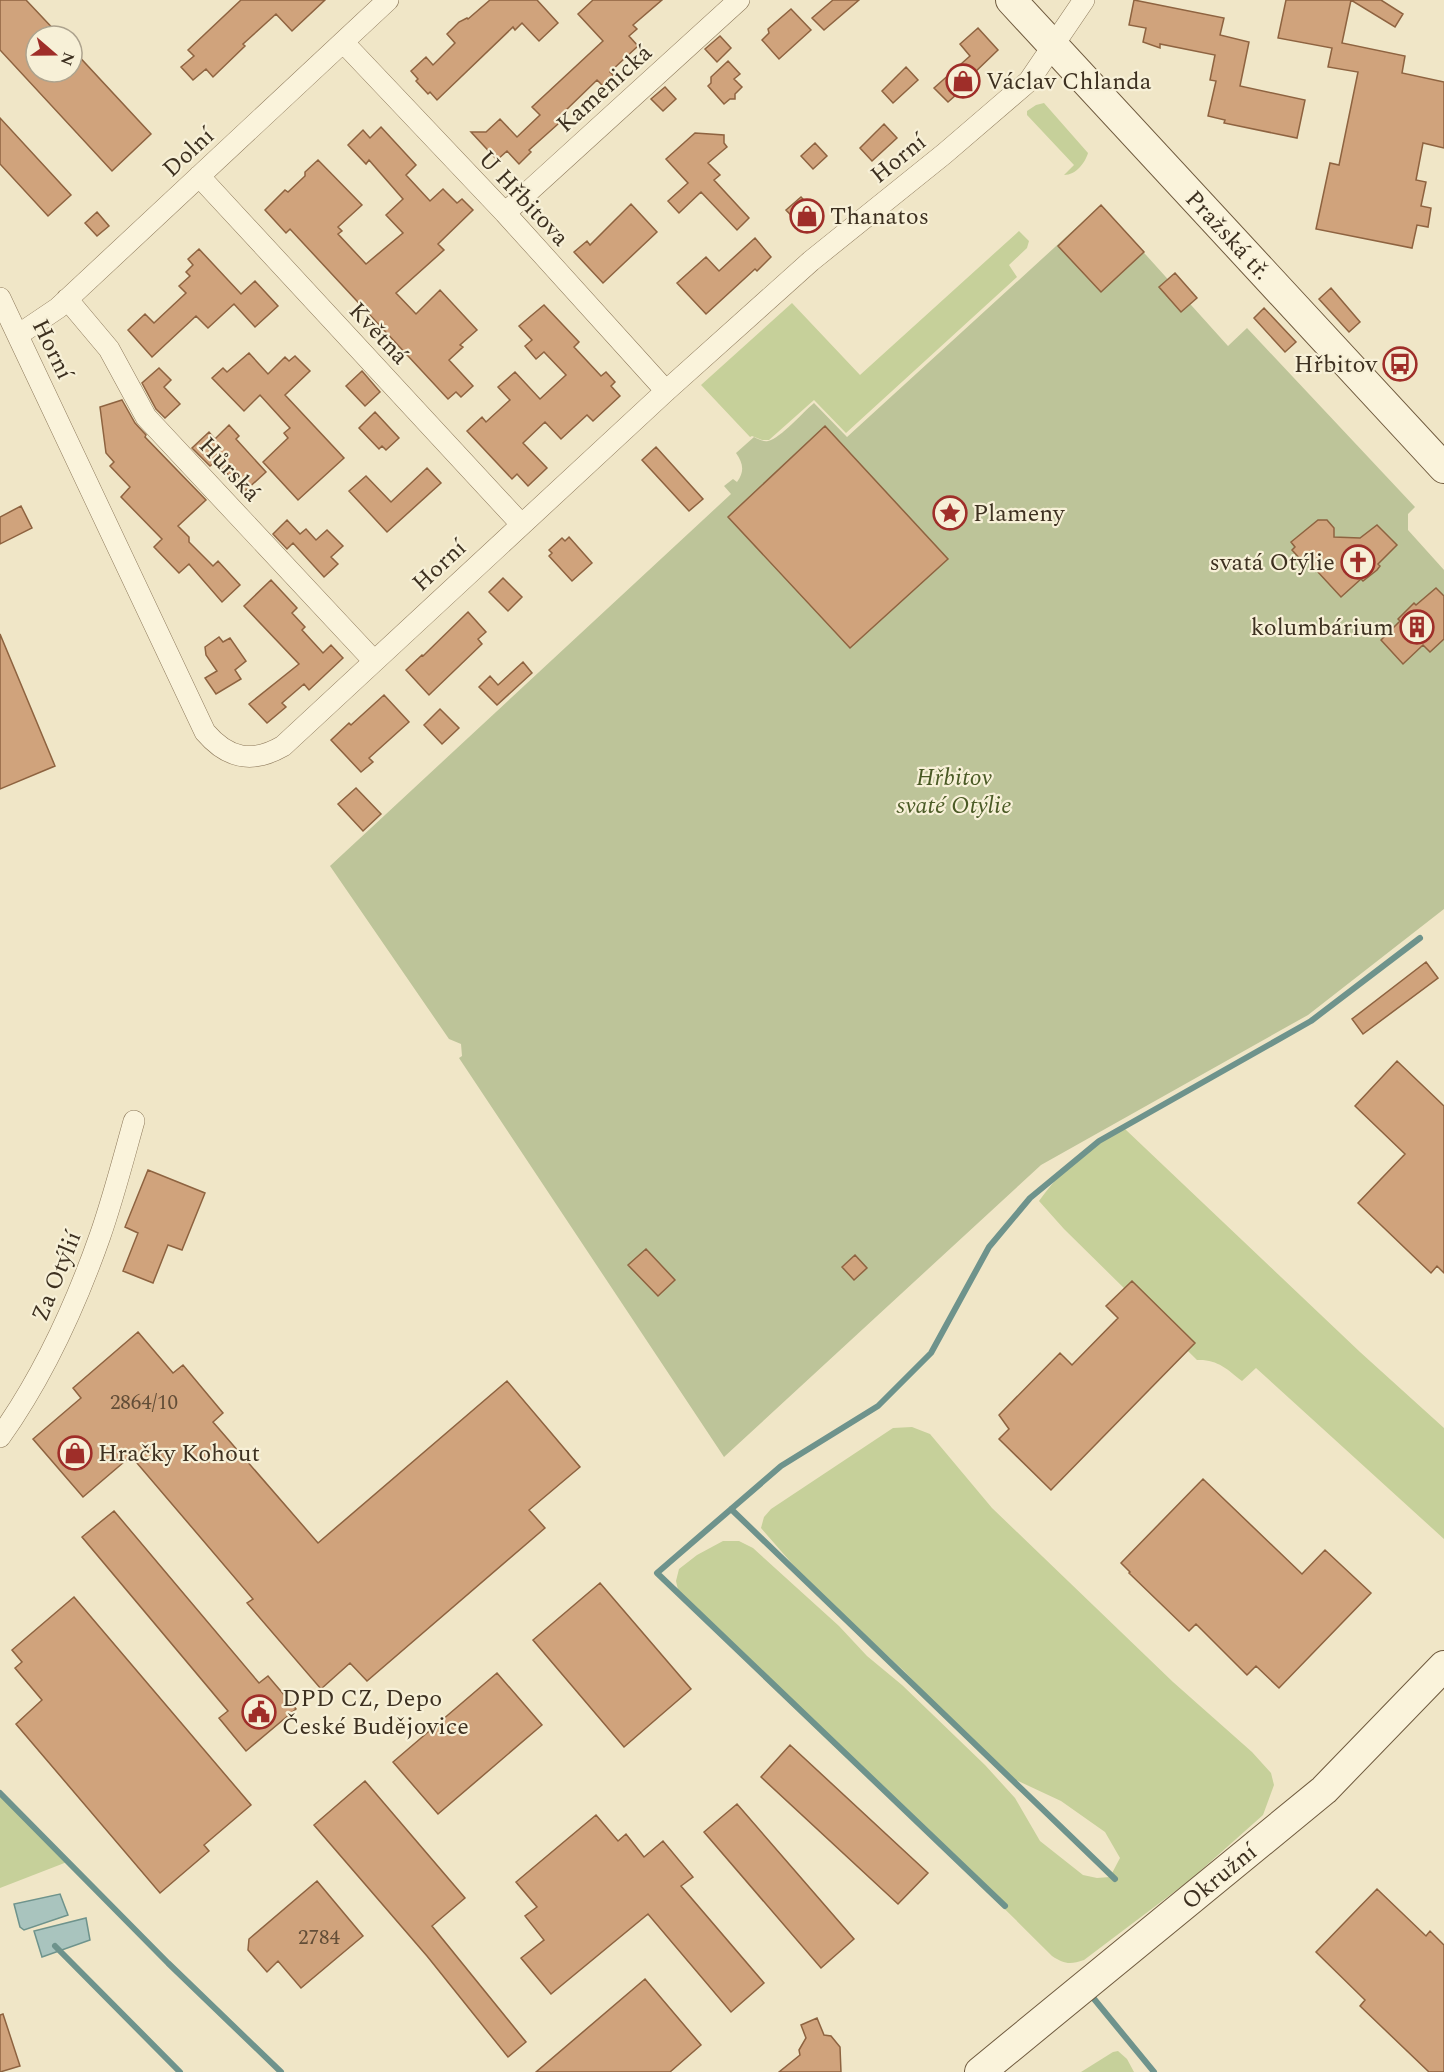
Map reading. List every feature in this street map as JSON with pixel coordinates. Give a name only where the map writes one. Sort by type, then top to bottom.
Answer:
[{"type":"main road","name":"Pražská tř.","points":[[1011,0],[1444,468]]},
{"type":"main road","name":"Okružní","points":[[980,2072],[1324,1790],[1444,1666]]},
{"type":"street","name":"Dolní","points":[[18,335],[67,299],[388,0]]},
{"type":"street","name":"Kamenická","points":[[505,213],[739,0]]},
{"type":"street","name":"Horní","points":[[0,298],[205,732],[216,746],[243,756],[268,755],[283,746],[666,391],[812,261],[944,154],[1029,81],[1084,0]]},
{"type":"street","name":"U Hřbitova","points":[[343,42],[505,213],[666,391]]},
{"type":"street","name":"Květná","points":[[199,176],[521,524]]},
{"type":"street","name":"Hůrská","points":[[67,299],[109,348],[146,417],[374,660]]},
{"type":"street","name":"Za Otýlií","points":[[0,1437],[38,1378],[61,1333],[100,1236],[134,1122]]},
{"type":"green space","points":[[1044,103],[1088,153],[1085,161],[1072,173],[1064,175],[1074,165],[1027,115],[1027,111]]},
{"type":"green space","name":"Hřbitov svaté Otýlie","points":[[1101,205],[1228,346],[1247,328],[1415,507],[1408,514],[1408,530],[1444,570],[1444,909],[1308,1015],[1041,1165],[724,1457],[459,1058],[462,1056],[461,1044],[449,1039],[330,866],[731,494],[724,486],[733,479],[737,482],[742,471],[742,464],[736,453],[754,437],[764,441],[773,439],[814,403],[847,437]]},
{"type":"green space","points":[[1019,231],[1029,241],[1027,248],[1009,265],[1017,277],[846,433],[814,400],[769,440],[750,437],[701,385],[792,303],[860,375]]},
{"type":"green space","points":[[1125,1129],[1360,1352],[1444,1428],[1444,1539],[1256,1368],[1242,1381],[1216,1363],[1197,1360],[1064,1229],[1039,1201],[1076,1159],[1098,1142]]},
{"type":"green space","points":[[912,1427],[930,1434],[992,1508],[1173,1682],[1252,1752],[1271,1773],[1274,1785],[1263,1815],[1190,1880],[1079,1962],[1067,1963],[1052,1956],[771,1686],[679,1594],[676,1581],[679,1569],[697,1555],[723,1541],[739,1541],[753,1548],[985,1765],[1015,1798],[1040,1841],[1083,1875],[1097,1878],[1110,1877],[1120,1858],[1105,1832],[1061,1801],[1016,1780],[969,1740],[904,1671],[809,1583],[761,1528],[764,1517],[771,1509],[893,1428]]},
{"type":"green space","points":[[0,1793],[67,1862],[0,1888]]},
{"type":"green space","points":[[1118,2051],[1127,2059],[1134,2072],[1081,2072],[1113,2052]]},
{"type":"water","points":[[60,1894],[68,1915],[24,1930],[20,1927],[14,1904]]},
{"type":"water","points":[[86,1918],[90,1940],[42,1957],[34,1931]]},
{"type":"building","points":[[0,0],[26,0],[49,24],[24,24],[24,76],[0,50]]},
{"type":"building","points":[[241,0],[325,0],[292,31],[276,14],[243,44],[245,46],[213,77],[206,69],[193,80],[181,67],[194,56],[188,50]]},
{"type":"building","points":[[490,0],[537,0],[558,23],[539,41],[522,23],[515,30],[513,27],[437,100],[416,81],[418,79],[411,71],[426,57],[433,65],[455,43],[447,34],[459,22],[468,19]]},
{"type":"building","points":[[593,0],[662,0],[633,25],[637,29],[629,36],[638,46],[610,72],[614,76],[603,86],[597,80],[564,112],[567,116],[529,150],[531,152],[519,164],[507,151],[497,160],[471,132],[486,132],[500,119],[517,137],[540,115],[532,107],[603,41],[578,14]]},
{"type":"building","points":[[833,0],[859,0],[824,30],[812,18]]},
{"type":"building","points":[[1134,0],[1224,18],[1220,35],[1249,42],[1240,86],[1305,100],[1297,138],[1224,123],[1225,120],[1208,116],[1216,81],[1210,80],[1215,55],[1160,44],[1160,48],[1143,42],[1146,28],[1129,25]]},
{"type":"building","points":[[1286,0],[1351,0],[1342,43],[1405,56],[1402,73],[1444,82],[1444,148],[1423,143],[1416,180],[1426,182],[1421,206],[1431,208],[1428,227],[1417,225],[1412,248],[1316,229],[1330,163],[1339,165],[1358,72],[1328,67],[1332,48],[1278,38]]},
{"type":"building","points":[[1351,0],[1381,0],[1403,14],[1395,27]]},
{"type":"building","points":[[791,9],[811,30],[779,59],[762,40],[769,33],[768,29]]},
{"type":"building","points":[[978,28],[998,50],[971,76],[974,79],[948,102],[934,88],[970,56],[960,44]]},
{"type":"building","points":[[720,36],[731,48],[717,62],[705,49]]},
{"type":"building","points":[[728,61],[740,74],[734,79],[742,87],[735,94],[735,99],[730,99],[724,104],[708,86],[711,83],[711,77]]},
{"type":"building","points":[[84,62],[151,134],[112,171],[31,84],[84,84]]},
{"type":"building","points":[[906,67],[918,80],[893,103],[882,91]]},
{"type":"building","points":[[665,87],[676,99],[663,111],[651,99]]},
{"type":"building","points":[[0,118],[71,195],[48,216],[0,164]]},
{"type":"building","points":[[884,124],[897,138],[872,161],[860,148]]},
{"type":"building","points":[[381,127],[416,165],[406,175],[430,201],[443,189],[457,203],[462,199],[473,210],[438,244],[444,250],[396,293],[416,314],[440,290],[477,330],[460,345],[463,347],[449,360],[473,386],[461,397],[456,392],[448,399],[290,229],[286,233],[265,210],[285,190],[288,192],[305,176],[305,172],[318,160],[362,205],[338,227],[342,231],[338,234],[366,264],[403,233],[386,215],[403,199],[369,160],[366,164],[348,145],[363,130],[370,138]]},
{"type":"building","points":[[695,133],[724,135],[724,143],[727,147],[708,163],[720,175],[714,180],[749,218],[737,230],[701,192],[679,213],[668,201],[688,183],[666,159]]},
{"type":"building","points":[[815,143],[827,156],[813,169],[801,156]]},
{"type":"building","points":[[801,197],[817,214],[802,227],[786,210]]},
{"type":"building","points":[[631,204],[657,232],[603,283],[574,252],[587,241],[590,245]]},
{"type":"building","points":[[1101,205],[1144,252],[1101,292],[1058,246]]},
{"type":"building","points":[[97,212],[109,226],[97,236],[85,223]]},
{"type":"building","points":[[755,238],[771,257],[706,314],[677,283],[706,257],[719,271]]},
{"type":"building","points":[[199,249],[241,294],[255,281],[278,306],[255,327],[234,304],[208,328],[196,316],[152,357],[128,330],[145,314],[154,323],[186,293],[179,286],[190,276],[186,272],[193,265],[188,259]]},
{"type":"building","points":[[1175,273],[1197,298],[1181,312],[1159,287]]},
{"type":"building","points":[[1331,288],[1360,322],[1349,332],[1319,299]]},
{"type":"building","points":[[544,305],[579,342],[574,347],[601,376],[606,372],[615,382],[611,386],[620,396],[593,421],[587,415],[561,439],[545,422],[523,443],[547,468],[528,486],[517,474],[512,479],[467,431],[482,417],[486,422],[510,400],[498,387],[515,372],[540,399],[566,375],[544,352],[536,359],[525,346],[532,340],[519,326]]},
{"type":"building","points":[[1264,308],[1296,342],[1285,352],[1254,318]]},
{"type":"building","points":[[249,353],[268,374],[285,357],[289,361],[295,356],[310,371],[285,395],[344,458],[298,500],[263,462],[288,438],[284,433],[290,428],[260,395],[244,411],[212,378],[223,368],[227,372]]},
{"type":"building","points":[[159,368],[171,380],[164,387],[180,404],[165,418],[156,409],[142,383]]},
{"type":"building","points":[[362,371],[380,392],[365,406],[346,386]]},
{"type":"building","points":[[122,400],[135,423],[146,435],[145,437],[206,500],[178,526],[189,537],[189,542],[213,566],[218,561],[240,585],[222,602],[189,564],[179,573],[154,547],[162,539],[121,497],[130,487],[110,466],[114,462],[106,453],[100,407]]},
{"type":"building","points":[[375,412],[399,438],[386,450],[382,446],[379,449],[359,428]]},
{"type":"building","points":[[229,425],[239,436],[236,439],[266,472],[244,492],[216,461],[210,466],[192,448],[209,432],[215,439]]},
{"type":"building","points":[[825,426],[948,559],[850,648],[728,517]]},
{"type":"building","points":[[656,447],[703,499],[689,511],[642,460]]},
{"type":"building","points":[[427,468],[441,483],[387,532],[349,491],[366,476],[391,502]]},
{"type":"building","points":[[21,506],[32,528],[0,544],[0,517]]},
{"type":"building","points":[[287,520],[300,534],[306,529],[316,540],[327,530],[343,546],[331,557],[338,564],[324,577],[293,543],[287,549],[273,534]]},
{"type":"building","points":[[1318,520],[1327,520],[1334,528],[1334,537],[1360,538],[1377,525],[1397,545],[1378,564],[1380,566],[1377,570],[1363,581],[1361,579],[1341,597],[1305,558],[1302,561],[1292,550],[1295,547],[1291,542]]},
{"type":"building","points":[[569,537],[592,563],[572,581],[549,556],[552,553],[549,550],[562,538],[565,541]]},
{"type":"building","points":[[503,578],[522,597],[508,611],[489,592]]},
{"type":"building","points":[[271,580],[297,608],[292,613],[305,627],[302,630],[323,653],[331,645],[343,658],[309,690],[304,684],[282,703],[286,707],[267,723],[249,704],[299,664],[244,606]]},
{"type":"building","name":"kolumbárium","points":[[1436,588],[1444,596],[1444,639],[1430,652],[1423,645],[1403,664],[1381,640],[1414,603],[1416,605]]},
{"type":"building","points":[[468,612],[486,632],[478,639],[482,644],[429,695],[406,670]]},
{"type":"building","points":[[0,634],[55,766],[0,789]]},
{"type":"building","points":[[219,637],[223,642],[230,638],[246,661],[235,670],[241,679],[216,694],[205,678],[217,671],[206,655],[205,647]]},
{"type":"building","points":[[523,662],[532,673],[497,705],[479,687],[490,676],[498,685]]},
{"type":"building","points":[[384,695],[409,722],[369,758],[373,762],[361,772],[331,740]]},
{"type":"building","points":[[440,709],[459,728],[442,744],[424,725]]},
{"type":"building","points":[[356,788],[381,814],[363,831],[338,804]]},
{"type":"building","points":[[1426,962],[1438,978],[1363,1034],[1352,1019]]},
{"type":"building","points":[[1397,1061],[1444,1106],[1444,1273],[1437,1266],[1431,1273],[1358,1203],[1405,1154],[1355,1106]]},
{"type":"building","points":[[148,1170],[205,1193],[182,1250],[168,1245],[153,1283],[123,1271],[138,1233],[125,1227]]},
{"type":"building","points":[[646,1249],[675,1280],[658,1296],[628,1265]]},
{"type":"building","points":[[855,1255],[867,1268],[854,1280],[842,1267]]},
{"type":"building","points":[[1132,1281],[1195,1343],[1051,1490],[999,1439],[1009,1429],[999,1415],[1060,1353],[1072,1365],[1118,1318],[1106,1306]]},
{"type":"building","points":[[138,1332],[173,1373],[183,1365],[223,1413],[213,1422],[318,1543],[507,1381],[580,1467],[529,1510],[545,1528],[367,1681],[350,1663],[321,1689],[247,1603],[253,1599],[131,1456],[83,1497],[33,1439],[81,1398],[73,1388]]},
{"type":"building","points":[[1203,1479],[1302,1574],[1325,1550],[1371,1593],[1279,1688],[1256,1666],[1247,1675],[1196,1624],[1189,1631],[1121,1563]]},
{"type":"building","points":[[114,1511],[259,1683],[268,1676],[296,1709],[246,1751],[219,1718],[228,1711],[82,1537]]},
{"type":"building","points":[[600,1583],[691,1689],[624,1747],[533,1640]]},
{"type":"building","points":[[74,1597],[251,1805],[204,1845],[209,1851],[160,1893],[16,1724],[42,1700],[15,1668],[22,1662],[12,1650]]},
{"type":"building","points":[[497,1673],[542,1725],[438,1814],[393,1762]]},
{"type":"building","points":[[790,1745],[928,1873],[898,1904],[761,1777]]},
{"type":"building","points":[[365,1781],[465,1898],[432,1926],[526,2042],[508,2057],[427,1956],[314,1825]]},
{"type":"building","points":[[737,1804],[854,1939],[821,1968],[704,1832]]},
{"type":"building","points":[[596,1815],[618,1841],[626,1834],[644,1857],[663,1841],[693,1877],[681,1886],[764,1983],[731,2012],[648,1914],[551,1994],[521,1958],[544,1940],[525,1916],[537,1907],[516,1882]]},
{"type":"building","points":[[317,1881],[363,1936],[301,1988],[278,1961],[267,1972],[248,1950],[249,1939]]},
{"type":"building","points":[[1377,1889],[1426,1936],[1430,1931],[1444,1945],[1444,2072],[1429,2072],[1360,2006],[1365,2000],[1316,1952]]},
{"type":"building","points":[[645,1979],[701,2045],[670,2072],[536,2072]]},
{"type":"building","points":[[3,2014],[20,2066],[0,2072],[0,2015]]},
{"type":"building","points":[[817,2018],[824,2035],[831,2036],[840,2047],[841,2072],[779,2072],[800,2055],[799,2050],[806,2038],[801,2025]]},
{"type":"waterway","points":[[1005,1906],[657,1573],[781,1466],[878,1406],[931,1353],[989,1247],[1030,1198],[1099,1141],[1311,1021],[1420,938]]},
{"type":"waterway","points":[[731,1509],[1115,1879]]},
{"type":"waterway","points":[[0,1793],[168,1963],[281,2072]]},
{"type":"waterway","points":[[55,1946],[180,2072]]},
{"type":"waterway","points":[[1090,1994],[1154,2072]]},
{"type":"place","name":"Václav Chlanda","points":[[963,81]]},
{"type":"place","name":"Thanatos","points":[[807,216]]},
{"type":"place","name":"Hřbitov","points":[[1400,364]]},
{"type":"place","name":"Plameny","points":[[950,513]]},
{"type":"place","name":"svatá Otýlie","points":[[1358,562]]},
{"type":"place","name":"kolumbárium","points":[[1417,627]]},
{"type":"place","name":"Hračky Kohout","points":[[75,1453]]},
{"type":"place","name":"DPD CZ, Depo České Budějovice","points":[[259,1712]]}]
